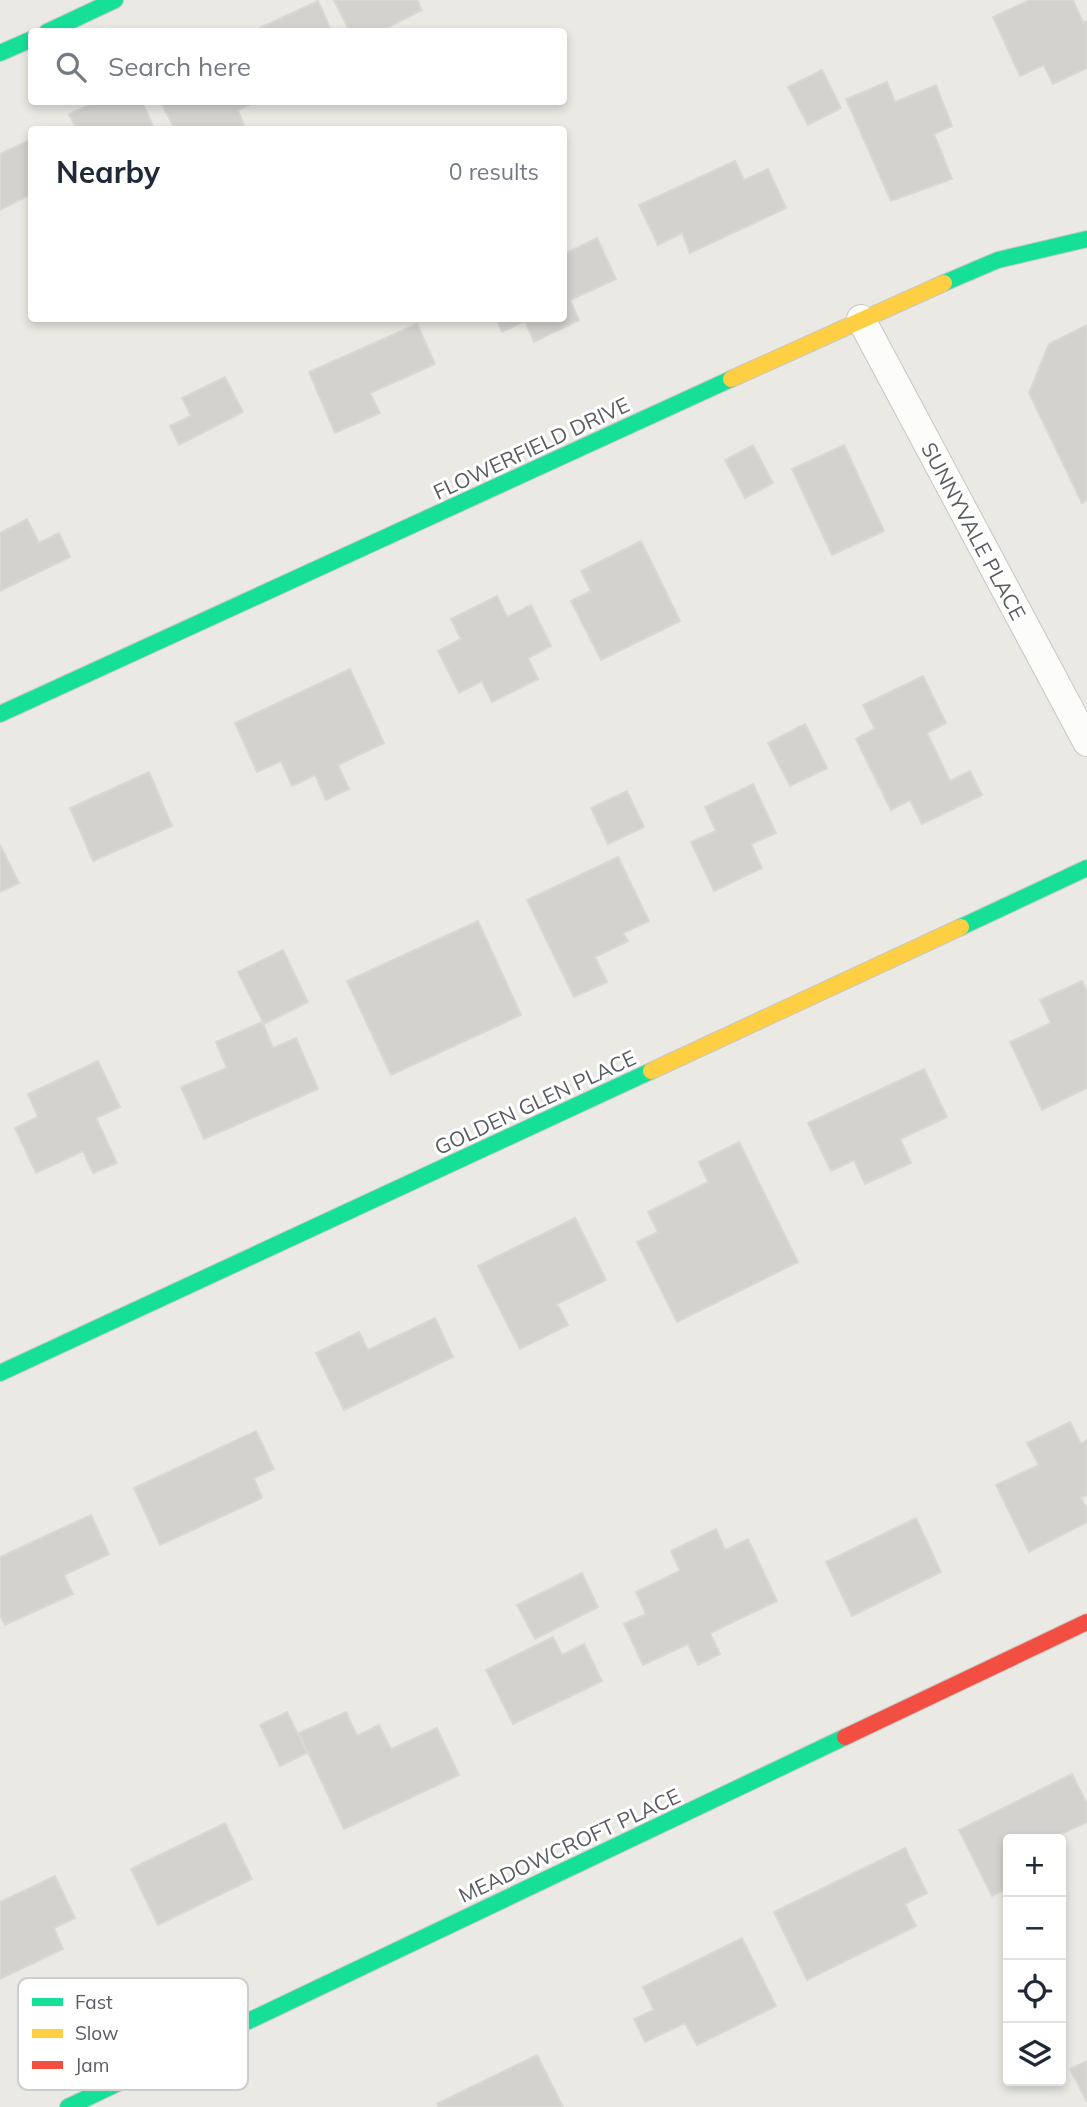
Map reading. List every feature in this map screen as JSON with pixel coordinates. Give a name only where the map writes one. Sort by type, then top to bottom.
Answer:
[{"type":"street","points":[[56,28],[115,0]]},
{"type":"street","points":[[0,53],[28,41]]},
{"type":"street","name":"FLOWERFIELD DRIVE","points":[[0,714],[861,319],[998,260],[1087,239]]},
{"type":"street","name":"SUNNYVALE PLACE","points":[[861,319],[1087,742]]},
{"type":"street","name":"GOLDEN GLEN PLACE","points":[[0,1373],[1087,868]]},
{"type":"street","name":"MEADOWCROFT PLACE","points":[[248,2021],[1087,1622]]},
{"type":"street","name":"MEADOWCROFT PLACE","points":[[68,2107],[104,2090]]},
{"type":"building","points":[[334,0],[417,0],[422,10],[387,28],[348,28]]},
{"type":"building","points":[[1030,0],[1073,0],[1083,23],[1087,21],[1087,68],[1053,84],[1044,65],[1020,76],[993,17]]},
{"type":"building","points":[[318,1],[330,28],[260,28]]},
{"type":"building","points":[[822,70],[841,108],[808,125],[788,87]]},
{"type":"building","points":[[887,82],[895,102],[936,85],[952,126],[934,134],[952,179],[891,201],[846,99]]},
{"type":"building","points":[[89,105],[143,105],[153,126],[75,126],[69,114]]},
{"type":"building","points":[[162,105],[249,105],[238,110],[244,126],[173,126]]},
{"type":"building","points":[[28,141],[28,196],[0,210],[0,154]]},
{"type":"building","points":[[735,161],[744,180],[768,169],[786,208],[690,253],[682,233],[658,245],[639,205]]},
{"type":"building","points":[[597,238],[616,279],[570,300],[579,320],[534,342],[525,322],[567,322],[567,253]]},
{"type":"building","points":[[498,322],[523,322],[502,332]]},
{"type":"building","points":[[417,324],[435,364],[370,393],[380,413],[335,433],[309,372]]},
{"type":"building","points":[[1087,325],[1087,500],[1082,503],[1029,393],[1049,344]]},
{"type":"building","points":[[225,377],[243,412],[179,445],[170,426],[191,416],[182,398]]},
{"type":"building","points":[[753,445],[773,483],[745,498],[725,460]]},
{"type":"building","points":[[844,445],[884,531],[832,555],[792,469]]},
{"type":"building","points":[[27,519],[39,543],[59,533],[70,557],[0,591],[0,533]]},
{"type":"building","points":[[641,541],[680,621],[601,660],[571,601],[591,591],[581,571]]},
{"type":"building","points":[[497,596],[507,617],[531,605],[551,646],[528,658],[538,679],[492,702],[482,681],[459,693],[438,651],[461,639],[451,619]]},
{"type":"building","points":[[350,669],[384,743],[338,765],[349,789],[326,800],[315,775],[292,786],[281,761],[257,772],[235,723]]},
{"type":"building","points":[[923,676],[946,723],[927,733],[950,781],[970,771],[982,795],[922,824],[910,800],[891,810],[856,739],[875,729],[863,705]]},
{"type":"building","points":[[805,724],[827,768],[790,786],[768,743]]},
{"type":"building","points":[[149,772],[172,826],[93,861],[70,808]]},
{"type":"building","points":[[753,784],[776,833],[751,844],[762,868],[714,891],[691,842],[716,831],[705,807]]},
{"type":"building","points":[[627,791],[644,827],[608,844],[591,808]]},
{"type":"building","points":[[0,845],[19,883],[0,892]]},
{"type":"building","points":[[618,857],[649,921],[623,933],[628,941],[595,957],[607,982],[574,997],[527,900]]},
{"type":"building","points":[[478,921],[521,1015],[391,1075],[347,981]]},
{"type":"building","points":[[283,950],[308,1002],[264,1024],[238,972]]},
{"type":"building","points":[[1082,981],[1087,992],[1087,1088],[1042,1110],[1010,1042],[1051,1023],[1040,1000]]},
{"type":"building","points":[[262,1022],[273,1048],[296,1038],[318,1089],[204,1139],[181,1087],[227,1068],[216,1042]]},
{"type":"building","points":[[98,1061],[120,1107],[96,1118],[117,1163],[93,1173],[83,1151],[36,1173],[15,1128],[38,1117],[28,1094]]},
{"type":"building","points":[[924,1069],[947,1117],[900,1139],[911,1163],[865,1184],[854,1160],[831,1171],[808,1123]]},
{"type":"building","points":[[739,1142],[798,1262],[677,1322],[637,1242],[658,1232],[648,1212],[708,1182],[699,1162]]},
{"type":"building","points":[[575,1218],[606,1280],[557,1304],[568,1325],[520,1349],[478,1266]]},
{"type":"building","points":[[435,1318],[453,1357],[344,1410],[316,1353],[359,1332],[368,1350]]},
{"type":"building","points":[[1070,1422],[1081,1444],[1087,1440],[1087,1495],[1081,1498],[1087,1509],[1087,1522],[1029,1552],[996,1485],[1039,1465],[1027,1443]]},
{"type":"building","points":[[256,1431],[274,1469],[254,1478],[262,1498],[160,1545],[134,1488]]},
{"type":"building","points":[[91,1515],[109,1554],[64,1575],[73,1594],[5,1625],[0,1615],[0,1557]]},
{"type":"building","points":[[916,1518],[941,1572],[852,1616],[826,1562]]},
{"type":"building","points":[[716,1529],[725,1550],[748,1539],[777,1601],[710,1633],[720,1654],[698,1665],[688,1644],[643,1665],[624,1624],[646,1614],[636,1592],[680,1571],[671,1551]]},
{"type":"building","points":[[582,1573],[598,1607],[535,1639],[517,1605]]},
{"type":"building","points":[[553,1637],[562,1655],[584,1644],[602,1681],[513,1724],[486,1670]]},
{"type":"building","points":[[287,1712],[307,1753],[280,1766],[260,1725]]},
{"type":"building","points":[[346,1712],[357,1736],[379,1725],[391,1749],[437,1728],[459,1775],[344,1829],[299,1733]]},
{"type":"building","points":[[1072,1774],[1087,1804],[1087,1822],[1062,1834],[1003,1834],[1003,1890],[992,1896],[959,1830]]},
{"type":"building","points":[[225,1823],[252,1879],[158,1925],[131,1869]]},
{"type":"building","points":[[905,1848],[927,1893],[905,1904],[916,1926],[807,1980],[774,1912]]},
{"type":"building","points":[[55,1876],[75,1918],[54,1928],[63,1949],[0,1979],[0,1902]]},
{"type":"building","points":[[742,1938],[776,2006],[697,2045],[685,2023],[645,2042],[634,2019],[654,2010],[643,1987]]},
{"type":"building","points":[[537,2055],[563,2107],[439,2107],[437,2104]]},
{"type":"building","points":[[1087,2061],[1087,2102],[1070,2069]]},
{"type":"traffic: fast","points":[[56,28],[115,0]]},
{"type":"traffic: fast","points":[[0,53],[28,41]]},
{"type":"traffic: fast","points":[[944,283],[998,260],[1087,239]]},
{"type":"traffic: fast","points":[[0,714],[731,379]]},
{"type":"traffic: fast","points":[[961,927],[1087,868]]},
{"type":"traffic: fast","points":[[0,1373],[651,1071]]},
{"type":"traffic: fast","points":[[248,2021],[845,1737]]},
{"type":"traffic: fast","points":[[68,2107],[104,2090]]},
{"type":"traffic: slow","points":[[731,379],[944,283]]},
{"type":"traffic: slow","points":[[651,1071],[961,927]]},
{"type":"traffic: jam","points":[[845,1737],[1087,1622]]}]
